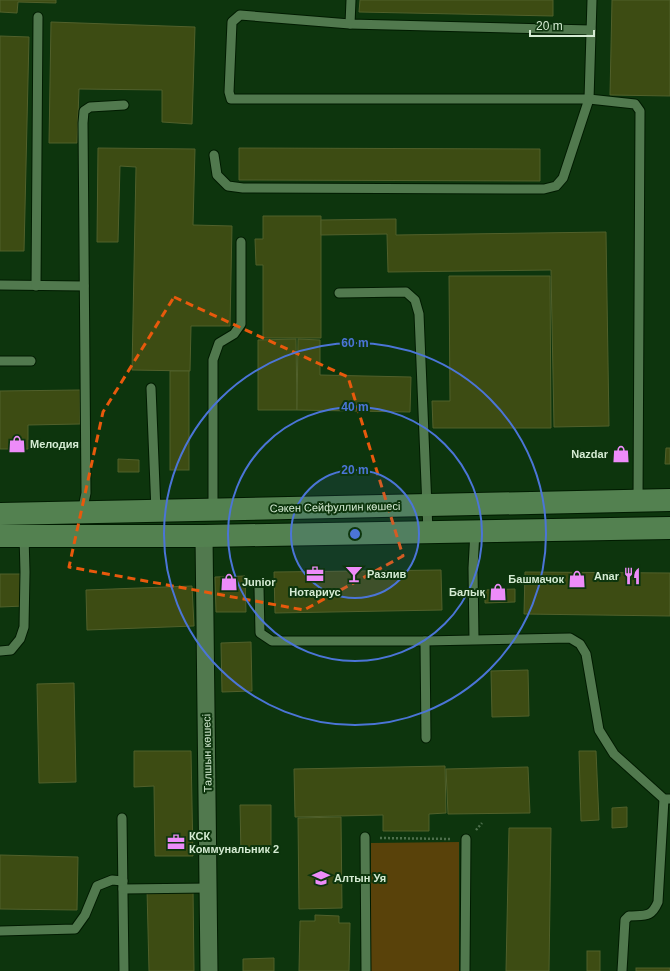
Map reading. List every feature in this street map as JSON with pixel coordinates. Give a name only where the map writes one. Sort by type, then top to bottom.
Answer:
[{"type":"main road","name":"Сәкен Сейфуллин көшесі","points":[[0,514],[670,500]]},
{"type":"main road","points":[[615,528],[670,543]]},
{"type":"main road","points":[[0,536],[204,536],[670,528]]},
{"type":"street","name":"Талшын көшесі","points":[[204,536],[209,971]]},
{"type":"lane","points":[[350,24],[351,0]]},
{"type":"lane","points":[[214,155],[217,175],[228,186],[243,188],[544,189],[556,186],[563,178],[589,99],[592,0]]},
{"type":"lane","points":[[591,30],[350,24],[240,15],[232,22],[229,92],[231,98],[589,99],[635,104],[640,111],[638,500]]},
{"type":"lane","points":[[36,286],[38,17]]},
{"type":"lane","points":[[82,513],[86,494],[84,111],[90,107],[124,105]]},
{"type":"lane","points":[[213,510],[213,360],[219,343],[234,334],[241,324],[241,242]]},
{"type":"lane","points":[[0,285],[84,286]]},
{"type":"lane","points":[[339,293],[406,292],[414,300],[419,314],[428,532]]},
{"type":"lane","points":[[0,362],[31,361]]},
{"type":"lane","points":[[151,388],[156,511]]},
{"type":"lane","points":[[474,639],[473,568],[475,531]]},
{"type":"lane","points":[[0,651],[11,650],[20,639],[24,627],[24,535]]},
{"type":"lane","points":[[259,588],[260,633],[272,641],[425,641],[570,638],[580,644],[586,654],[599,730],[614,754],[667,799],[658,902],[654,911],[647,915],[629,916],[625,920],[622,971]]},
{"type":"lane","points":[[425,641],[426,738]]},
{"type":"lane","points":[[122,818],[124,971]]},
{"type":"lane","points":[[365,837],[366,971]]},
{"type":"lane","points":[[466,839],[466,971]]},
{"type":"lane","points":[[0,931],[75,929],[85,915],[97,886],[112,880],[123,885],[208,888]]},
{"type":"path","points":[[365,837],[466,839],[482,823]]},
{"type":"highlighted area","points":[[174,297],[348,377],[403,556],[304,610],[69,567],[103,412]]},
{"type":"shaded area","points":[[459,842],[459,971],[370,971],[371,843]]},
{"type":"building","points":[[0,0],[56,0],[56,3],[18,2],[17,13],[0,12]]},
{"type":"building","points":[[360,0],[553,0],[553,16],[359,12]]},
{"type":"building","points":[[612,0],[670,0],[670,96],[610,95]]},
{"type":"building","points":[[51,22],[195,27],[192,124],[162,122],[162,90],[79,89],[77,143],[49,143]]},
{"type":"building","points":[[0,36],[29,37],[24,251],[0,251]]},
{"type":"building","points":[[98,148],[195,149],[193,225],[232,226],[230,326],[191,326],[190,371],[132,370],[136,167],[120,166],[118,242],[97,242]]},
{"type":"building","points":[[239,148],[540,149],[540,181],[239,180]]},
{"type":"building","points":[[263,216],[321,216],[321,338],[263,338],[263,265],[256,265],[255,239],[263,239]]},
{"type":"building","points":[[396,219],[396,235],[606,232],[609,426],[554,427],[551,270],[388,272],[387,234],[321,235],[321,220]]},
{"type":"building","points":[[449,276],[550,276],[551,428],[433,428],[432,401],[450,401]]},
{"type":"building","points":[[296,339],[297,410],[258,410],[258,340]]},
{"type":"building","points":[[298,339],[320,340],[320,375],[411,377],[410,412],[297,410]]},
{"type":"building","points":[[170,371],[189,371],[189,470],[170,470]]},
{"type":"building","points":[[80,390],[80,424],[28,425],[28,449],[0,449],[0,391]]},
{"type":"building","points":[[666,448],[670,448],[670,464],[665,464]]},
{"type":"building","points":[[118,459],[139,460],[139,472],[118,472]]},
{"type":"building","points":[[441,570],[442,610],[275,613],[274,572]]},
{"type":"building","points":[[525,572],[670,573],[670,616],[524,614]]},
{"type":"building","points":[[0,574],[23,574],[24,606],[0,607]]},
{"type":"building","points":[[245,576],[246,612],[216,612],[215,577]]},
{"type":"building","points":[[192,586],[194,626],[87,630],[86,590]]},
{"type":"building","points":[[515,589],[515,602],[485,603],[485,590]]},
{"type":"building","points":[[251,642],[252,691],[222,692],[221,643]]},
{"type":"building","points":[[528,670],[529,716],[492,717],[491,671]]},
{"type":"building","points":[[74,683],[76,782],[39,783],[37,684]]},
{"type":"building","points":[[134,751],[191,751],[193,856],[155,856],[154,786],[134,787]]},
{"type":"building","points":[[579,751],[596,751],[599,820],[581,821]]},
{"type":"building","points":[[445,766],[446,813],[429,814],[429,831],[383,831],[383,815],[295,817],[294,769]]},
{"type":"building","points":[[528,767],[530,813],[448,814],[446,769]]},
{"type":"building","points":[[240,805],[271,805],[271,854],[241,854]]},
{"type":"building","points":[[627,807],[627,827],[612,828],[612,808]]},
{"type":"building","points":[[341,817],[342,908],[299,909],[298,818]]},
{"type":"building","points":[[509,828],[551,828],[549,971],[506,971]]},
{"type":"building","points":[[0,855],[78,857],[77,910],[0,909]]},
{"type":"building","points":[[193,888],[194,971],[149,971],[147,889]]},
{"type":"building","points":[[315,915],[339,916],[339,923],[350,923],[349,971],[299,971],[300,921],[315,921]]},
{"type":"building","points":[[587,951],[600,951],[600,971],[587,971]]},
{"type":"building","points":[[274,958],[274,971],[243,971],[243,959]]},
{"type":"building","points":[[636,968],[670,968],[670,971],[636,971]]},
{"type":"place","name":"Мелодия","points":[[17,444]]},
{"type":"place","name":"Nazdar","points":[[621,454]]},
{"type":"place","name":"Нотариус","points":[[315,574]]},
{"type":"place","name":"Разлив","points":[[354,574]]},
{"type":"place","name":"Anar","points":[[632,576]]},
{"type":"place","name":"Башмачок","points":[[577,579]]},
{"type":"place","name":"Junior","points":[[229,582]]},
{"type":"place","name":"Балық","points":[[498,592]]},
{"type":"place","name":"КСК Коммунальник 2","points":[[176,842]]},
{"type":"place","name":"Алтын Уя","points":[[321,878]]}]
